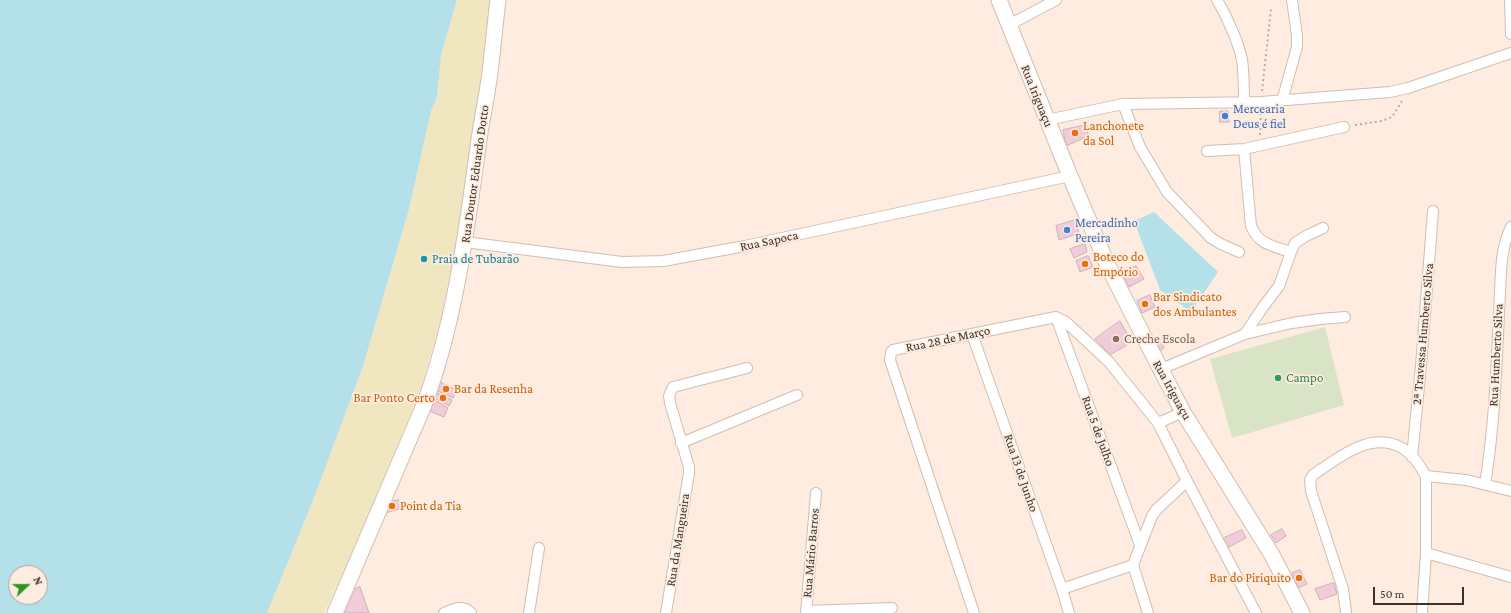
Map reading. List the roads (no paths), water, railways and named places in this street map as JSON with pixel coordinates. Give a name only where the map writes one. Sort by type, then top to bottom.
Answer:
[{"type":"main road","name":"Rua Doutor Eduardo Dotto","points":[[335,613],[413,431],[434,378],[448,327],[465,242],[480,130],[490,73],[498,0]]},
{"type":"main road","name":"Rua Iriguaçu","points":[[999,0],[1108,266],[1183,412],[1272,555],[1302,613]]},
{"type":"street","points":[[1009,24],[1056,0]]},
{"type":"street","points":[[1217,0],[1230,25],[1242,58],[1244,103]]},
{"type":"street","points":[[1282,101],[1297,47],[1292,0]]},
{"type":"street","points":[[1510,0],[1511,34]]},
{"type":"street","points":[[1047,120],[1123,104],[1244,103],[1390,92],[1408,88],[1511,53]]},
{"type":"street","points":[[1123,104],[1140,147],[1168,192],[1212,238],[1239,252]]},
{"type":"street","points":[[1207,151],[1244,149],[1344,126]]},
{"type":"street","points":[[1244,149],[1251,226],[1255,235],[1261,241],[1290,252]]},
{"type":"street","name":"Rua Sapoca","points":[[465,242],[622,262],[662,261],[745,246],[1070,176]]},
{"type":"street","name":"2ª Travessa Humberto Silva","points":[[1412,457],[1421,366],[1433,211]]},
{"type":"street","name":"Rua Humberto Silva","points":[[1485,484],[1490,456],[1503,248],[1507,234],[1511,227]]},
{"type":"street","points":[[1245,334],[1262,307],[1279,286],[1290,252],[1295,243],[1323,228]]},
{"type":"street","points":[[1056,317],[1066,322],[1109,362],[1158,423],[1186,481],[1256,613]]},
{"type":"street","name":"Rua 28 de Março","points":[[974,613],[890,360],[890,355],[893,350],[1056,317]]},
{"type":"street","name":"Rua 5 de Julho","points":[[1056,317],[1140,545]]},
{"type":"street","points":[[1161,369],[1245,334],[1292,323],[1346,317]]},
{"type":"street","name":"Rua 13 de Junho","points":[[972,334],[1062,589],[1069,613]]},
{"type":"street","points":[[747,368],[673,387],[670,391],[670,403],[681,443],[797,395]]},
{"type":"street","points":[[1158,423],[1183,412]]},
{"type":"street","points":[[1346,613],[1343,589],[1311,491],[1310,480],[1314,475],[1345,454],[1366,444],[1381,442],[1402,448],[1412,457],[1426,476],[1426,553],[1422,613]]},
{"type":"street","name":"Rua da Mangueira","points":[[666,613],[689,473],[689,467],[681,443]]},
{"type":"street","points":[[1426,476],[1466,480],[1511,491]]},
{"type":"street","points":[[1148,613],[1134,565],[1140,545],[1152,516],[1156,510],[1186,481]]},
{"type":"street","name":"Rua Mário Barros","points":[[806,612],[816,493]]},
{"type":"street","points":[[529,613],[539,548]]},
{"type":"street","points":[[1426,553],[1511,577]]},
{"type":"street","points":[[1062,589],[1134,565]]},
{"type":"street","points":[[444,613],[461,607],[471,613]]},
{"type":"street","points":[[806,612],[892,608]]},
{"type":"water","points":[[0,0],[457,0],[441,55],[437,97],[431,111],[409,209],[363,366],[312,503],[267,613],[0,613]]},
{"type":"water","points":[[1154,212],[1218,272],[1191,312],[1160,290],[1134,221]]},
{"type":"place","name":"Mercearia Deus é fiel","points":[[1225,116]]},
{"type":"place","name":"Lanchonete da Sol","points":[[1075,133]]},
{"type":"place","name":"Mercadinho Pereira","points":[[1067,230]]},
{"type":"place","name":"Praia de Tubarão","points":[[424,259]]},
{"type":"place","name":"Boteco do Empório","points":[[1085,264]]},
{"type":"place","name":"Bar Sindicato dos Ambulantes","points":[[1145,304]]},
{"type":"place","name":"Creche Escola","points":[[1116,339]]},
{"type":"place","name":"Campo","points":[[1278,378]]},
{"type":"place","name":"Bar da Resenha","points":[[446,389]]},
{"type":"place","name":"Bar Ponto Certo","points":[[443,398]]},
{"type":"place","name":"Point da Tia","points":[[392,506]]},
{"type":"place","name":"Bar do Piriquito","points":[[1299,578]]}]
